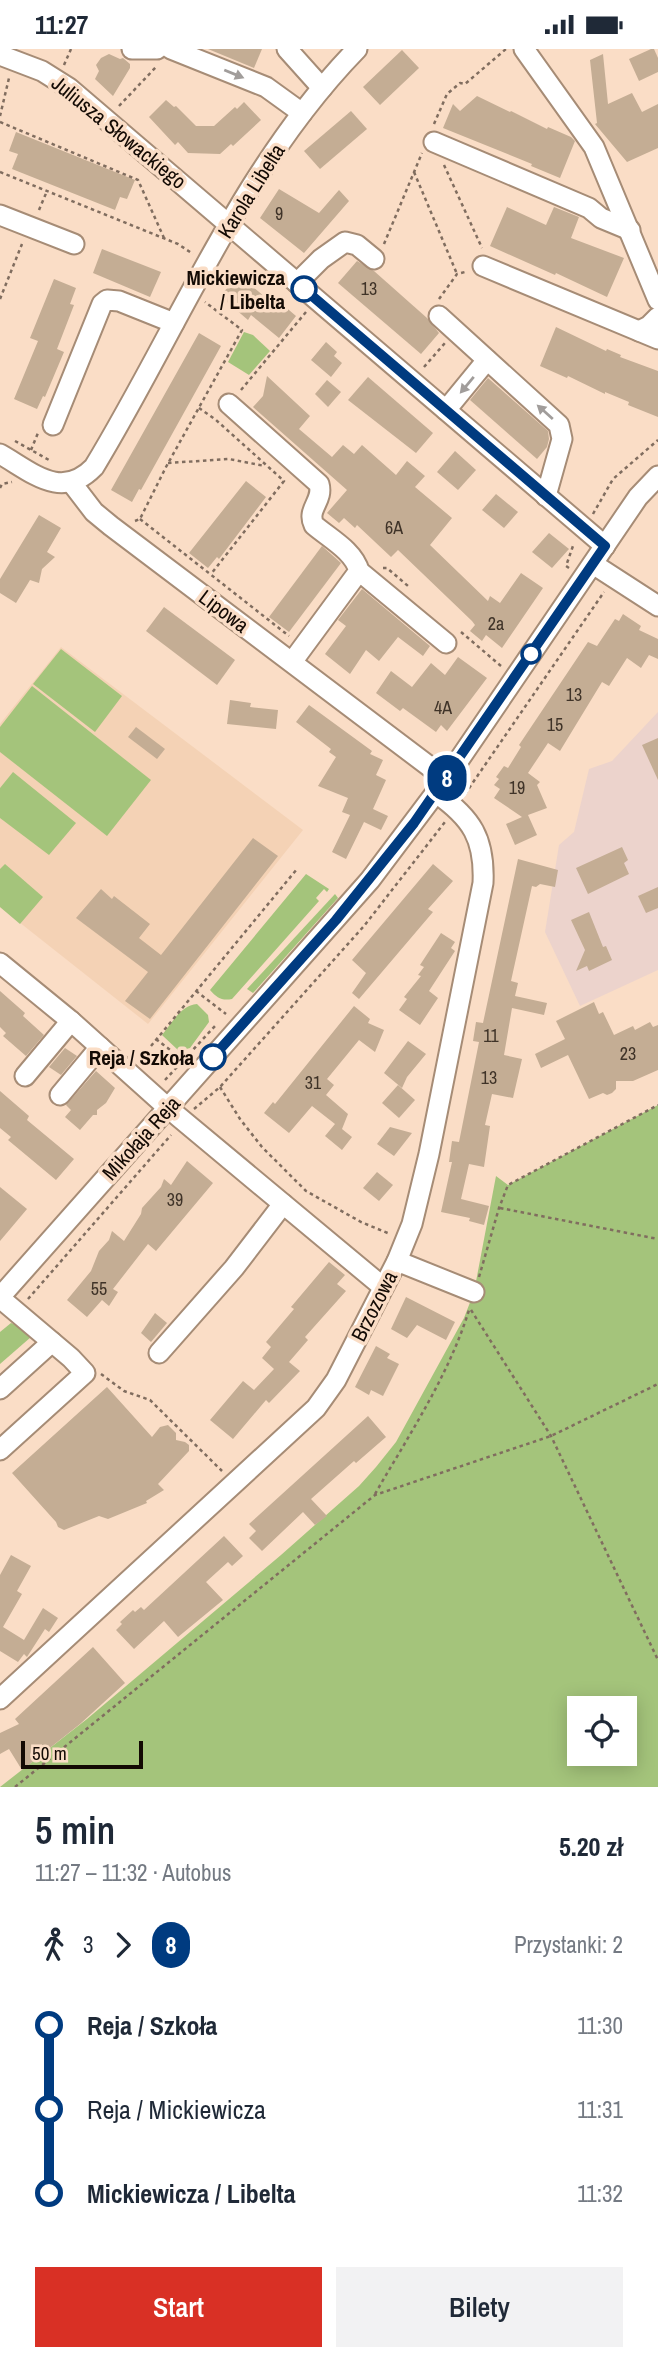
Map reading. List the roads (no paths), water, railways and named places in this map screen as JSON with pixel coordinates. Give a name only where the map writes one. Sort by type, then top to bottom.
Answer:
[{"type":"street","points":[[132,49],[157,49]]},
{"type":"street","points":[[171,49],[266,87],[302,113]]},
{"type":"street","points":[[287,49],[322,88]]},
{"type":"street","name":"Karola Libelta","points":[[71,482],[94,467],[229,224],[271,156],[322,88],[357,49]]},
{"type":"street","points":[[524,49],[594,147],[658,300]]},
{"type":"street","name":"Juliusza Słowackiego","points":[[6,56],[43,71],[69,88],[605,546]]},
{"type":"street","points":[[432,138],[589,208],[601,218],[629,230]]},
{"type":"street","points":[[589,208],[612,186]]},
{"type":"street","points":[[0,215],[74,244]]},
{"type":"street","points":[[298,283],[321,259],[345,242],[358,245],[373,259]]},
{"type":"street","points":[[478,263],[658,339]]},
{"type":"street","points":[[53,425],[102,304],[107,300],[119,301],[174,323]]},
{"type":"street","points":[[436,310],[559,425],[562,439],[546,496]]},
{"type":"street","points":[[639,331],[658,317]]},
{"type":"street","points":[[446,410],[487,360]]},
{"type":"street","points":[[223,412],[319,484],[321,492],[311,513],[314,525],[352,557],[359,571],[446,643]]},
{"type":"street","points":[[5,446],[46,481],[71,482]]},
{"type":"street","name":"Mikołaja Reja","points":[[0,1297],[353,900],[441,786],[638,497],[658,476]]},
{"type":"street","name":"Lipowa","points":[[71,482],[94,512],[111,526],[298,655],[441,786]]},
{"type":"street","points":[[298,655],[359,571]]},
{"type":"street","points":[[588,571],[614,577],[658,606]]},
{"type":"street","name":"Brzozowa","points":[[0,1699],[316,1408],[326,1396],[397,1261],[412,1224],[429,1154],[483,883],[484,862],[479,840],[441,786]]},
{"type":"street","points":[[0,963],[71,1021],[168,1108],[383,1287]]},
{"type":"street","points":[[25,1076],[71,1021]]},
{"type":"street","points":[[60,1095],[100,1047]]},
{"type":"street","points":[[159,1353],[234,1268],[283,1204]]},
{"type":"street","points":[[397,1261],[474,1292]]},
{"type":"street","points":[[0,1297],[85,1373],[0,1450]]},
{"type":"street","points":[[0,1389],[52,1342]]},
{"type":"place","name":"Mickiewicza / Libelta","points":[[304,289]]},
{"type":"place","name":"Reja / Szkoła","points":[[213,1057]]}]
